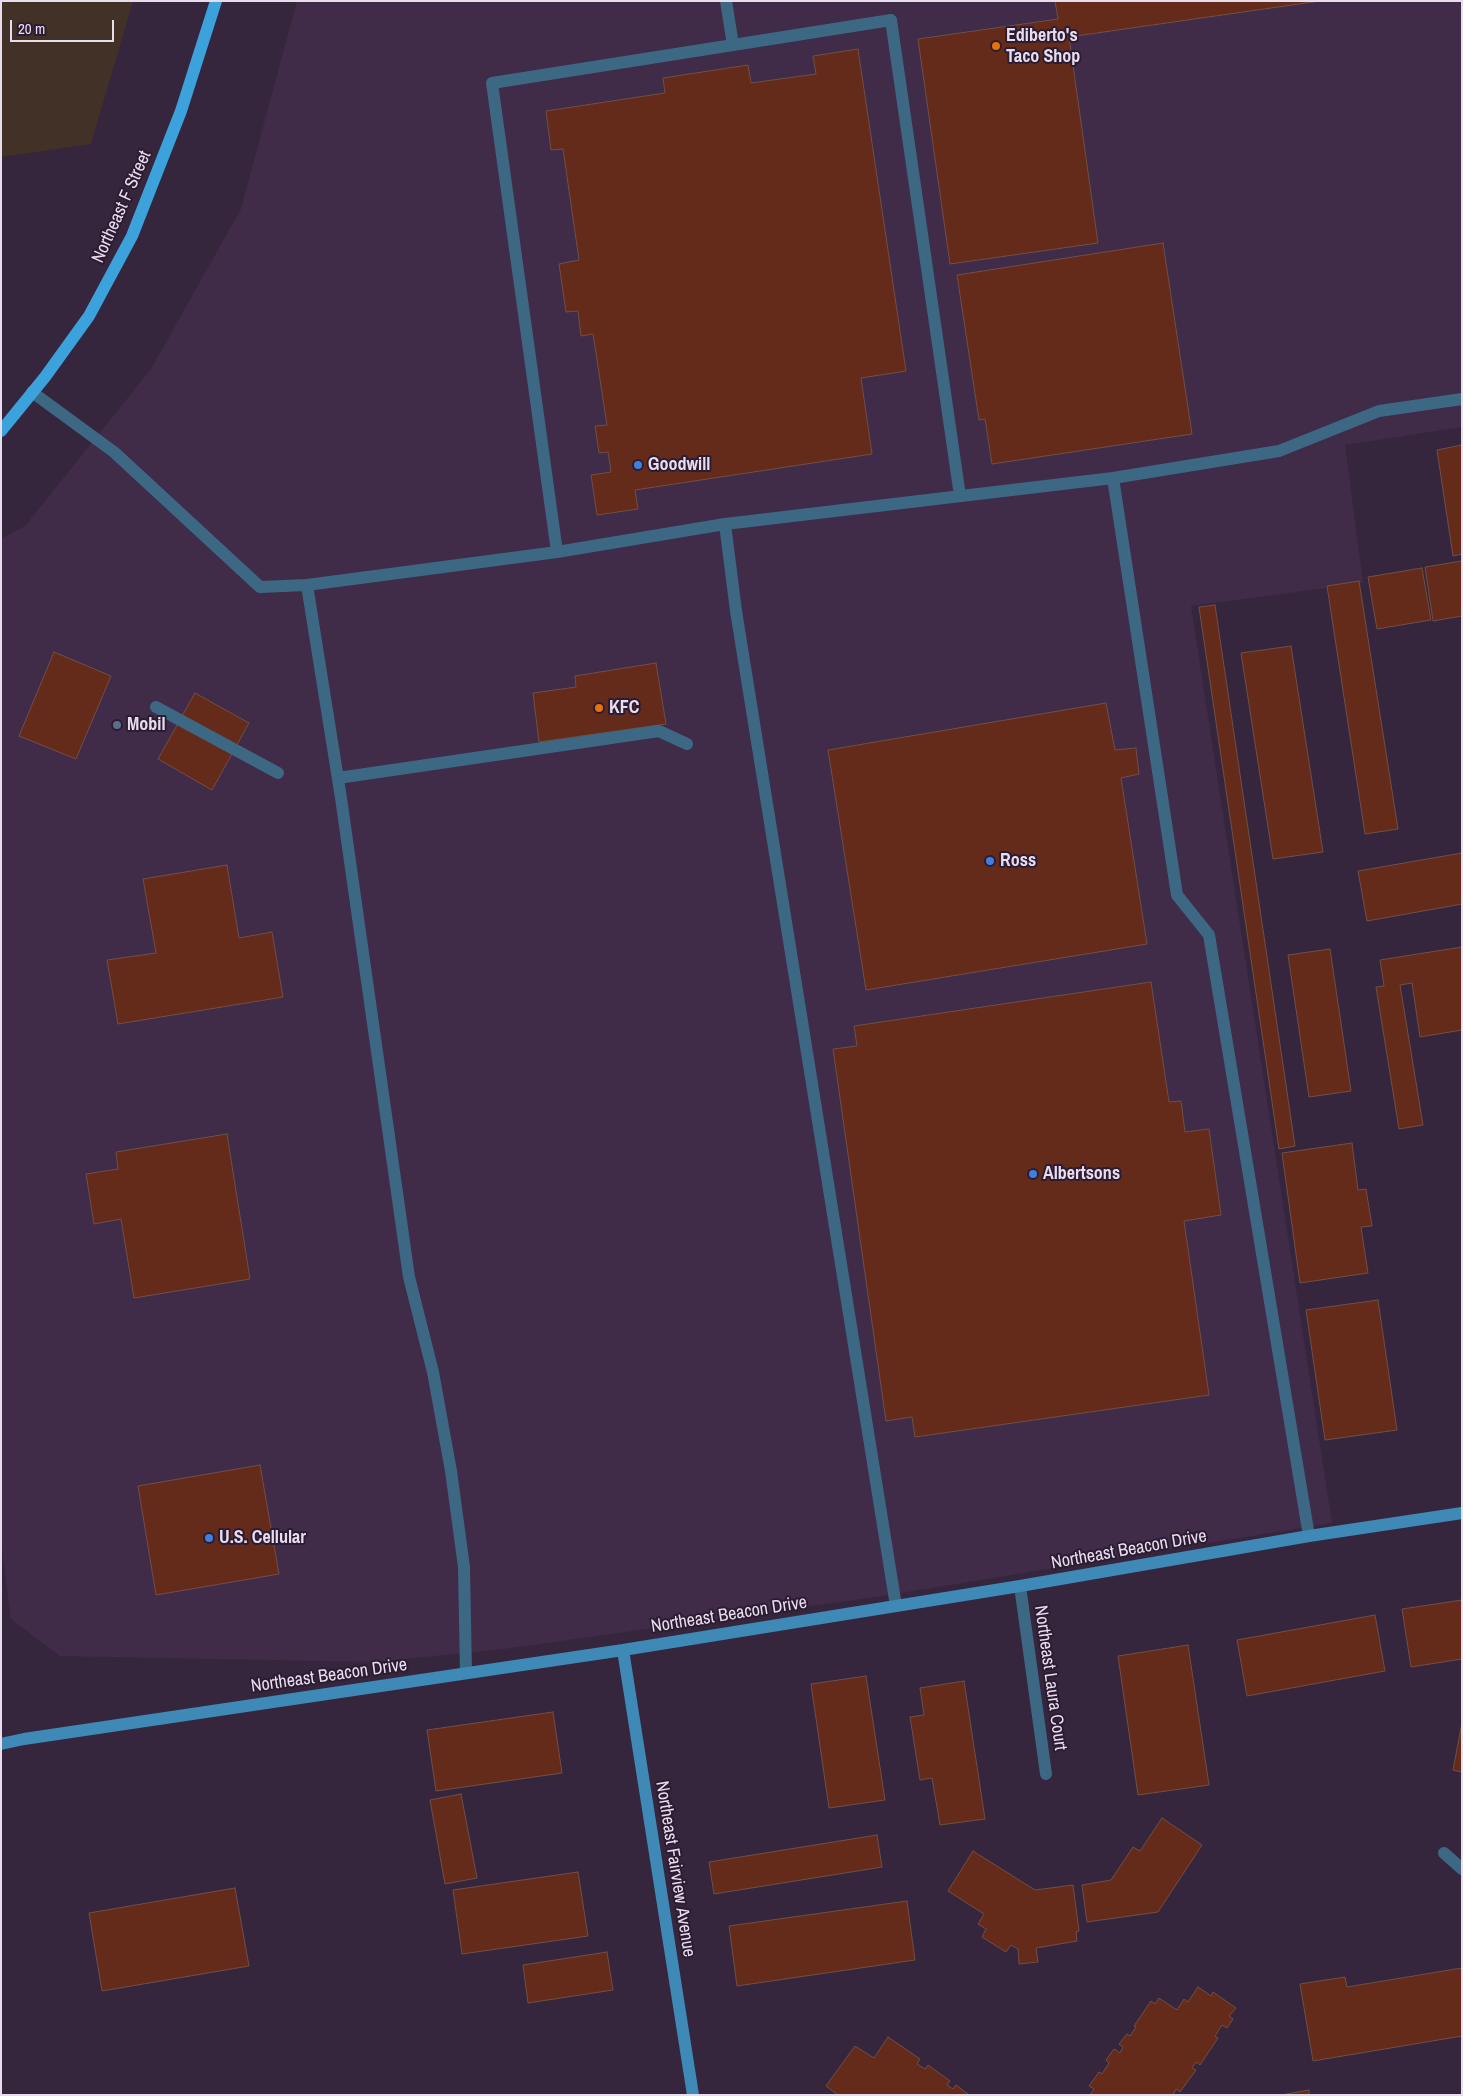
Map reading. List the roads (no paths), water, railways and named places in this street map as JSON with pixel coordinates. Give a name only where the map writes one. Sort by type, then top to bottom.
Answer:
[{"type":"main road","name":"Northeast F Street","points":[[1,431],[89,316],[132,236],[181,111],[216,1]]},
{"type":"street","points":[[726,1],[733,45]]},
{"type":"street","points":[[557,552],[492,83],[892,20],[960,496]]},
{"type":"street","points":[[32,392],[114,452],[260,586],[307,585],[557,552],[725,524],[1112,478],[1279,451],[1379,411],[1462,399]]},
{"type":"street","points":[[1112,478],[1177,895],[1209,935],[1310,1536]]},
{"type":"street","points":[[725,524],[736,611],[896,1606]]},
{"type":"street","points":[[307,585],[338,778],[409,1277],[433,1372],[454,1490],[464,1568],[466,1673]]},
{"type":"street","points":[[156,707],[278,774]]},
{"type":"street","points":[[338,778],[659,730],[687,744]]},
{"type":"street","name":"Northeast Beacon Drive","points":[[1,1744],[24,1738],[623,1650],[1020,1586],[1310,1536],[1462,1513]]},
{"type":"street","name":"Northeast Laura Court","points":[[1020,1586],[1046,1774]]},
{"type":"street","name":"Northeast Fairview Avenue","points":[[623,1650],[693,2095]]},
{"type":"street","points":[[1444,1853],[1462,1869]]},
{"type":"place","name":"Ediberto's Taco Shop","points":[[996,46]]},
{"type":"place","name":"Goodwill","points":[[638,465]]},
{"type":"place","name":"KFC","points":[[599,708]]},
{"type":"place","name":"Mobil","points":[[117,725]]},
{"type":"place","name":"Ross","points":[[990,861]]},
{"type":"place","name":"Albertsons","points":[[1033,1174]]},
{"type":"place","name":"U.S. Cellular","points":[[209,1538]]}]
